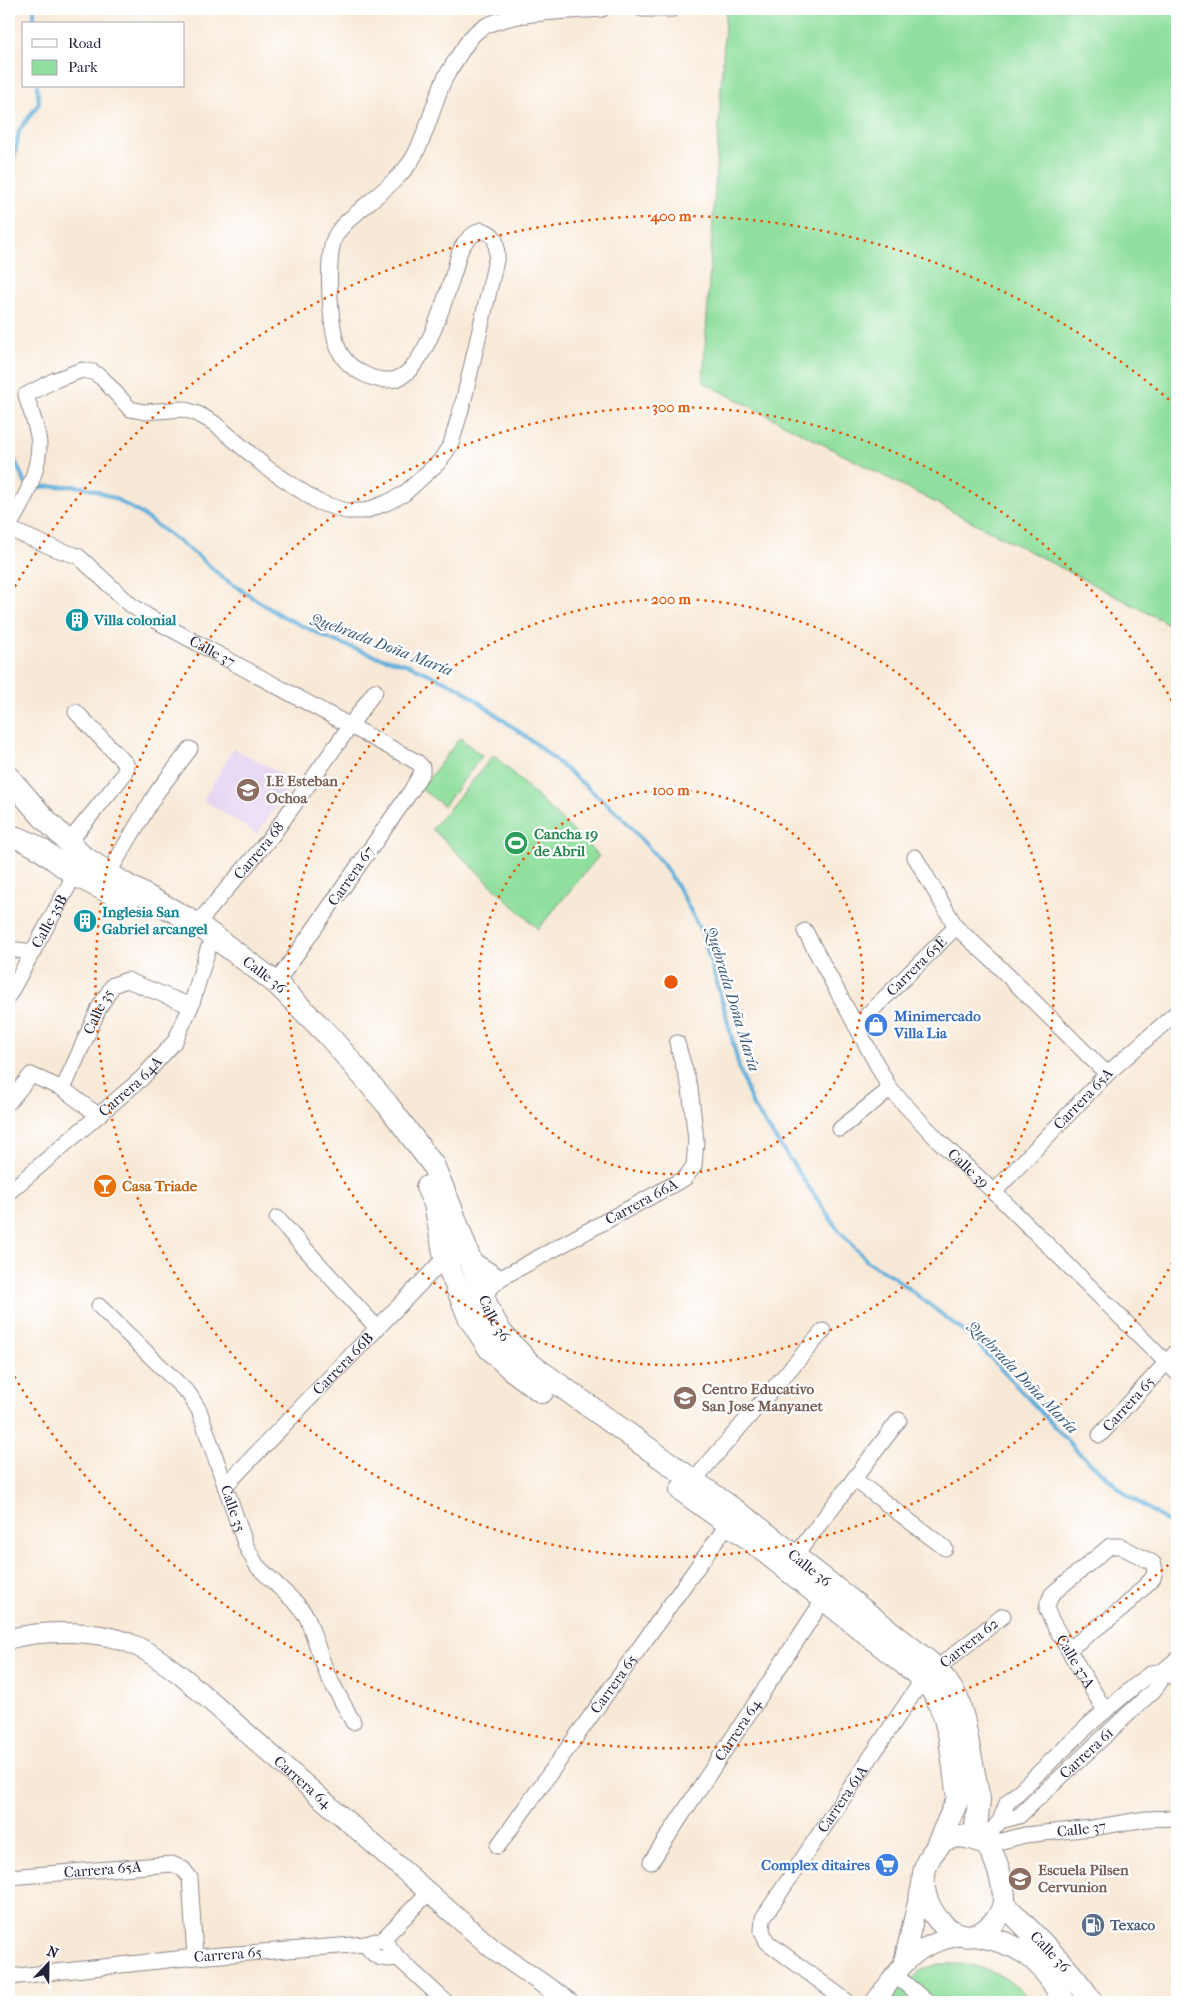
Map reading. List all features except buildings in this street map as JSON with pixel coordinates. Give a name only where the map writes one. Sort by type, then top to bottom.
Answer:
[{"type":"main road","name":"Calle 36","points":[[9,778],[42,817],[82,856],[108,874],[197,924],[276,983],[297,1002],[341,1050],[387,1104],[433,1165],[452,1208],[482,1296],[501,1333],[530,1364],[748,1518],[795,1556],[957,1698],[963,1718],[979,1799],[981,1842]]},
{"type":"main road","points":[[14,837],[34,826],[42,817]]},
{"type":"main road","name":"Calle 36","points":[[14,837],[31,843],[75,874],[190,936],[267,992],[319,1046],[376,1111],[419,1169],[435,1204],[445,1258],[469,1317],[490,1348],[511,1369],[728,1524],[824,1599],[929,1674],[944,1714],[950,1738],[958,1799],[936,1848]]},
{"type":"main road","points":[[959,1836],[981,1842],[999,1873],[1004,1889],[1005,1905],[988,1929],[970,1935],[942,1924],[929,1908],[922,1883],[927,1862],[944,1840],[959,1836]]},
{"type":"main road","name":"Calle 36","points":[[1005,1905],[1078,1980],[1092,2002]]},
{"type":"main road","name":"Calle 36","points":[[970,1935],[999,1940],[1018,1948],[1033,1958],[1047,1973],[1064,2002]]},
{"type":"street","points":[[9,527],[26,497],[37,460],[39,442],[26,395],[55,380],[82,370],[93,372],[102,378],[130,409],[145,412],[183,409],[198,414],[214,423],[267,468],[318,502],[346,511],[365,511],[404,494],[440,461],[451,444],[464,399],[497,256],[496,240],[490,233],[481,230],[472,235],[462,247],[437,320],[422,353],[411,370],[396,379],[374,378],[351,366],[340,353],[333,328],[329,258],[334,238],[342,226],[375,197],[413,159],[445,78],[468,41],[478,30],[497,21],[529,15],[602,9]]},
{"type":"street","points":[[642,9],[673,9]]},
{"type":"street","name":"Calle 37","points":[[9,527],[56,549],[78,556],[131,605],[149,617],[202,647],[350,724],[417,762],[422,767]]},
{"type":"street","name":"Carrera 68","points":[[197,924],[271,837],[375,691]]},
{"type":"street","points":[[68,843],[122,777],[127,767],[109,745],[76,712]]},
{"type":"street","points":[[108,874],[157,792],[190,749]]},
{"type":"street","name":"Carrera 67","points":[[276,983],[411,791],[422,772],[422,767]]},
{"type":"street","points":[[915,857],[956,927],[1107,1074]]},
{"type":"street","name":"Calle 35B","points":[[9,995],[75,874]]},
{"type":"street","name":"Carrera 65E","points":[[856,1026],[956,927]]},
{"type":"street","name":"Calle 39","points":[[805,931],[890,1088],[939,1141],[994,1192],[1172,1368]]},
{"type":"street","points":[[9,949],[33,952]]},
{"type":"street","name":"Carrera 64A","points":[[9,1192],[142,1078],[175,1041],[191,1006],[208,949]]},
{"type":"street","name":"Calle 35","points":[[63,1089],[99,1008],[113,985],[127,980],[191,1006]]},
{"type":"street","name":"Carrera 65A","points":[[994,1192],[1107,1074],[1177,1012]]},
{"type":"street","name":"Carrera 66A","points":[[482,1296],[501,1278],[685,1178],[694,1166],[696,1140],[690,1088],[677,1043]]},
{"type":"street","points":[[10,1099],[31,1075],[63,1089],[98,1115]]},
{"type":"street","points":[[840,1129],[890,1088]]},
{"type":"street","points":[[277,1218],[377,1328]]},
{"type":"street","points":[[445,1258],[467,1256],[501,1278]]},
{"type":"street","name":"Carrera 66B","points":[[226,1486],[445,1258]]},
{"type":"street","name":"Calle 35","points":[[99,1306],[189,1394],[199,1410],[246,1546],[257,1566],[297,1604],[307,1618],[327,1674],[353,1722]]},
{"type":"street","points":[[694,1480],[823,1331]]},
{"type":"street","name":"Carrera 65","points":[[1100,1435],[1172,1368],[1177,1351]]},
{"type":"street","points":[[795,1556],[899,1420]]},
{"type":"street","points":[[854,1479],[945,1548]]},
{"type":"street","name":"Carrera 65","points":[[498,1846],[728,1524]]},
{"type":"street","name":"Calle 37A","points":[[1069,1649],[1122,1610],[1153,1578],[1155,1570],[1153,1563],[1120,1546],[1110,1546],[1052,1594],[1047,1610],[1069,1649],[1106,1711]]},
{"type":"street","name":"Carrera 64","points":[[651,1862],[824,1599]]},
{"type":"street","name":"Carrera 62","points":[[929,1674],[1003,1616]]},
{"type":"street","name":"Carrera 64","points":[[9,1639],[48,1633],[76,1633],[107,1637],[154,1655],[183,1677],[493,1949],[568,2002]]},
{"type":"street","name":"Carrera 61","points":[[981,1842],[1000,1821],[1007,1803],[1143,1679],[1163,1671],[1177,1659]]},
{"type":"street","points":[[1163,1671],[1177,1680]]},
{"type":"street","name":"Carrera 61","points":[[1000,1821],[1019,1816],[1154,1690],[1160,1682],[1163,1671]]},
{"type":"street","name":"Carrera 61A","points":[[848,2002],[767,1942],[762,1931],[763,1918],[929,1674]]},
{"type":"street","name":"Calle 37","points":[[981,1842],[1146,1819],[1177,1818]]},
{"type":"street","name":"Carrera 65A","points":[[9,1877],[172,1864],[183,1869],[190,1878],[196,1957]]},
{"type":"street","points":[[899,1969],[922,1883]]},
{"type":"street","name":"Carrera 65","points":[[9,1977],[196,1957],[366,1944],[383,1939],[428,1893]]},
{"type":"street","points":[[875,2002],[899,1969],[922,1948],[943,1939],[970,1935]]},
{"type":"street","points":[[383,1939],[398,1958],[446,2002]]},
{"type":"street","points":[[366,1944],[370,1952],[377,1958],[388,1960],[398,1958]]},
{"type":"street","points":[[899,1969],[927,2002]]},
{"type":"shaded area","name":"I.E Esteban Ochoa","points":[[234,748],[294,781],[257,834],[203,800]]},
{"type":"green space","points":[[726,9],[1177,9],[1177,628],[703,382]]},
{"type":"green space","points":[[460,738],[482,756],[444,806],[421,789]]},
{"type":"green space","name":"Cancha 19 de Abril","points":[[494,755],[599,856],[538,929],[432,829]]},
{"type":"green space","points":[[938,1964],[967,1965],[991,1971],[1022,1991],[1033,2002],[885,2002],[920,1971]]},
{"type":"waterway","name":"Quebrada Doña María","points":[[34,9],[34,22]]},
{"type":"waterway","name":"Quebrada Doña María","points":[[9,166],[14,159],[19,131],[39,103],[37,88]]},
{"type":"waterway","name":"Quebrada Doña María","points":[[9,447],[25,483]]},
{"type":"waterway","name":"Quebrada Doña María","points":[[33,487],[75,486],[88,488],[114,498],[140,513],[197,555],[223,578],[280,615],[332,640],[375,656],[409,665],[460,688],[536,744],[620,815],[663,864],[682,894],[702,933],[740,1071],[753,1106],[837,1228],[868,1262],[894,1277],[971,1337],[1077,1451],[1126,1494],[1165,1520],[1177,1524]]},
{"type":"waterway","points":[[9,506],[16,500]]},
{"type":"place","name":"Villa colonial","points":[[77,620]]},
{"type":"place","name":"I.E Esteban Ochoa","points":[[248,790]]},
{"type":"place","name":"Cancha 19 de Abril","points":[[516,843]]},
{"type":"place","name":"Inglesia San Gabriel arcangel","points":[[85,921]]},
{"type":"place","name":"Minimercado Villa Lia","points":[[876,1025]]},
{"type":"place","name":"Casa Triade","points":[[105,1186]]},
{"type":"place","name":"Centro Educativo San Jose Manyanet","points":[[685,1398]]},
{"type":"place","name":"Complex ditaires","points":[[887,1865]]},
{"type":"place","name":"Escuela Pilsen Cervunion","points":[[1020,1879]]},
{"type":"place","name":"Texaco","points":[[1093,1925]]}]
